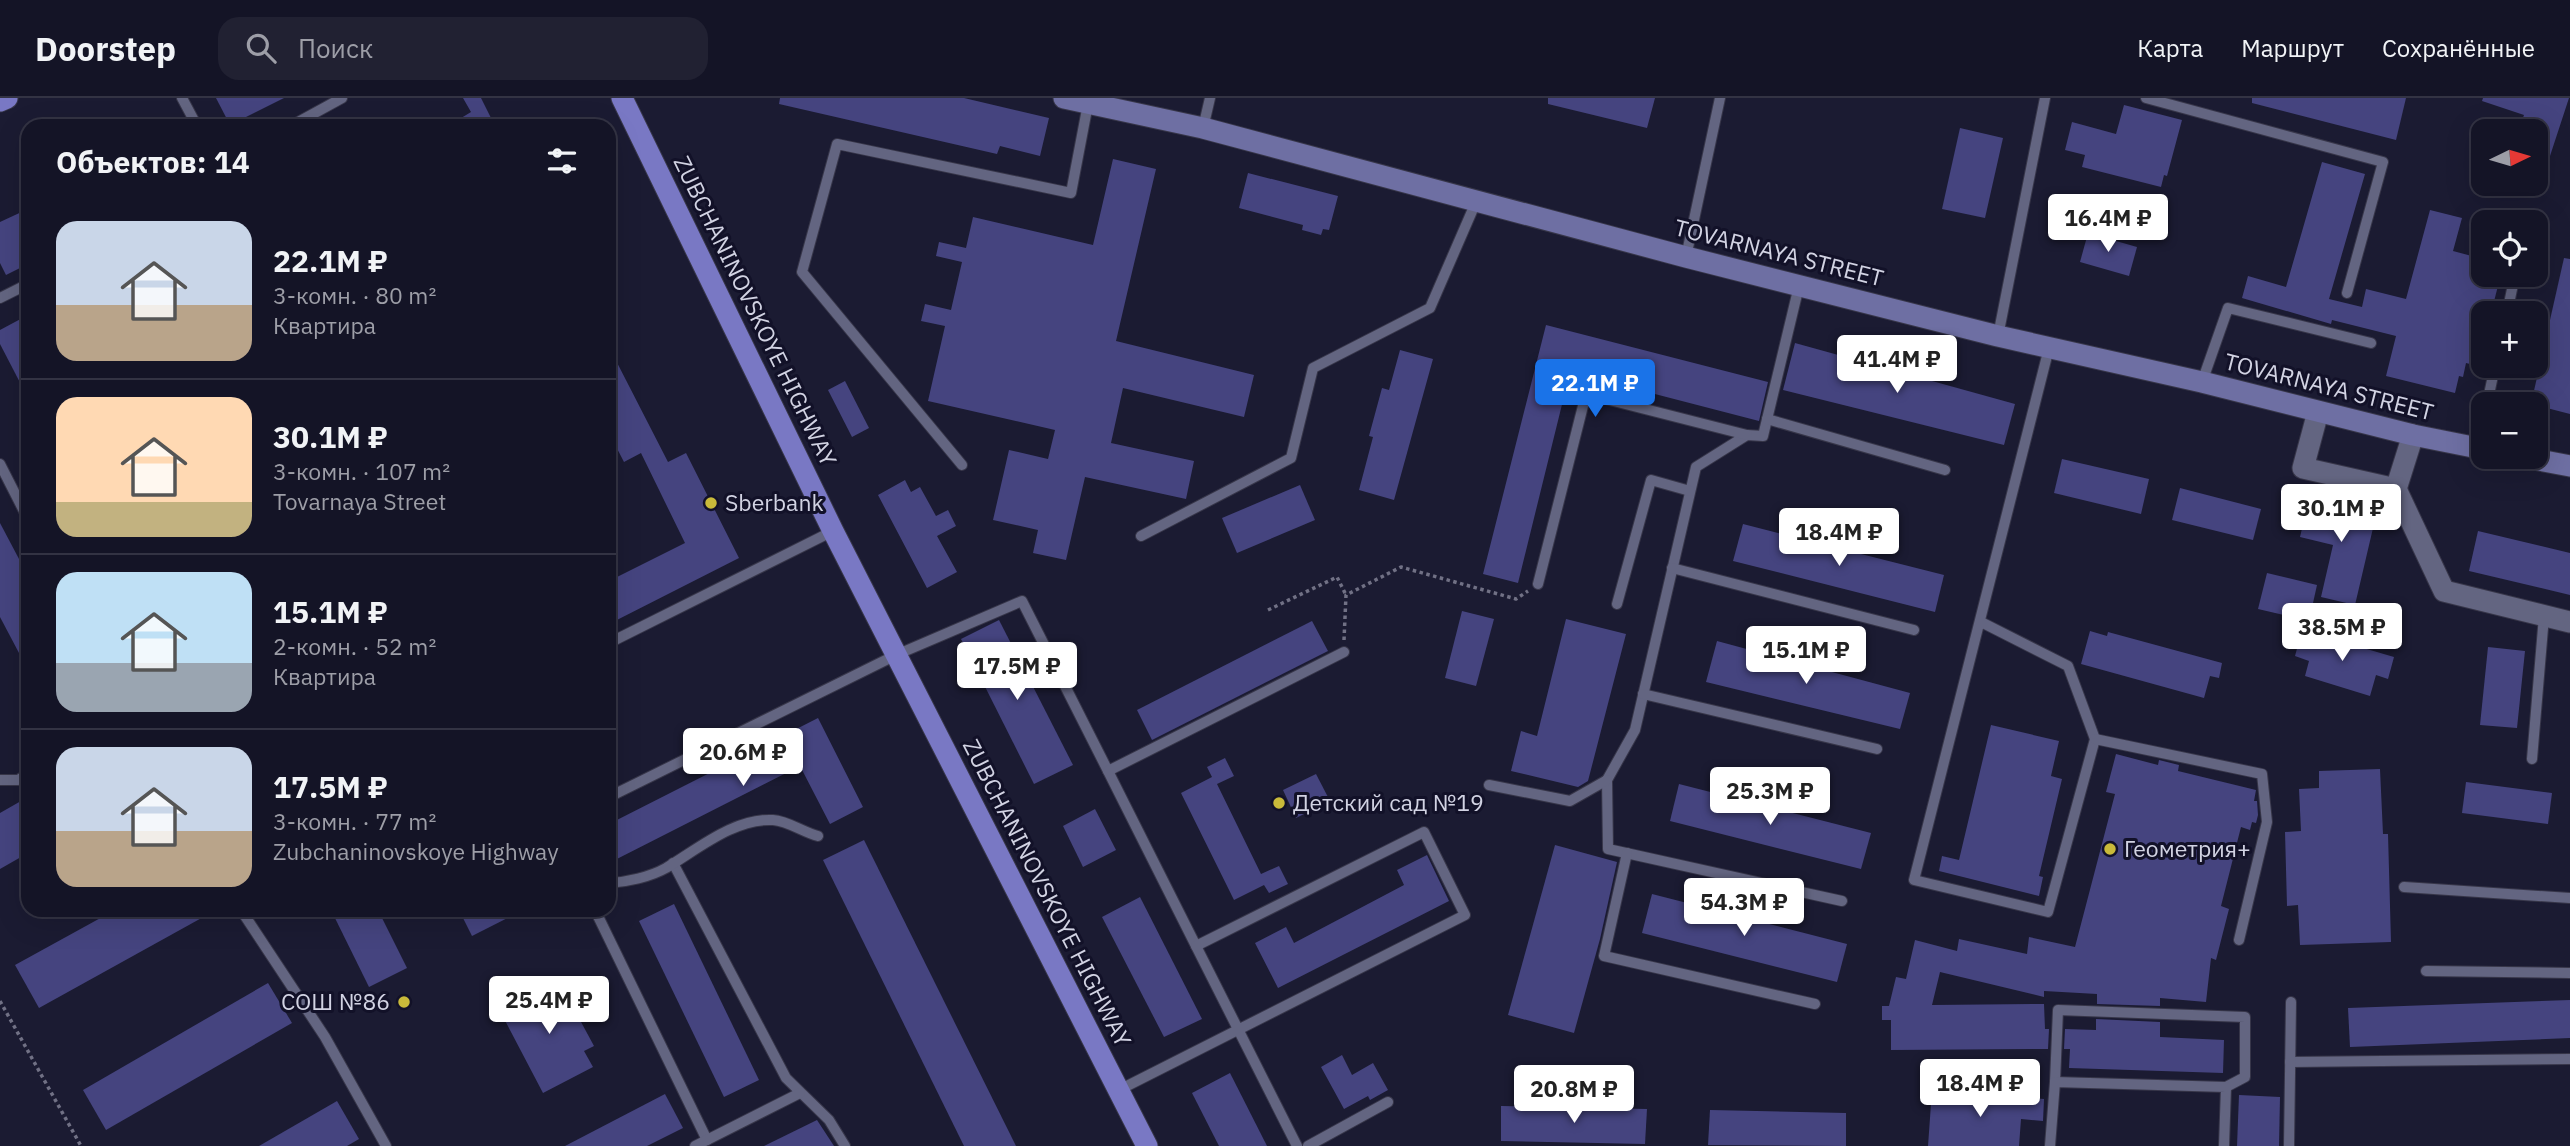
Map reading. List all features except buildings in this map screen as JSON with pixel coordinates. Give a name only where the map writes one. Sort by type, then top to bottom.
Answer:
[{"type":"main road","points":[[0,101],[7,98]]},
{"type":"main road","name":"ZUBCHANINOVSKOYE HIGHWAY","points":[[622,98],[833,531],[1119,1090],[1142,1142]]},
{"type":"street","name":"TOVARNAYA STREET","points":[[1064,98],[1203,128],[1686,257],[1998,336],[2202,382],[2413,435],[2471,446]]},
{"type":"street","points":[[2318,412],[2303,468],[2396,489]]},
{"type":"street","points":[[2413,435],[2396,489],[2444,592],[2570,622]]},
{"type":"street","points":[[2548,462],[2570,466]]},
{"type":"lane","points":[[182,98],[193,119]]},
{"type":"lane","points":[[303,119],[342,98]]},
{"type":"lane","points":[[1203,128],[1210,98]]},
{"type":"lane","points":[[1686,257],[1720,98]]},
{"type":"lane","points":[[1998,336],[2045,98]]},
{"type":"lane","points":[[2146,98],[2383,162],[2347,293]]},
{"type":"lane","points":[[962,465],[802,272],[837,144],[1071,193],[1088,104]]},
{"type":"lane","points":[[1141,536],[1291,458],[1312,368],[1430,308],[1476,202]]},
{"type":"lane","points":[[1538,584],[1586,394],[1747,435],[1763,436],[1799,286]]},
{"type":"lane","points":[[0,298],[21,288]]},
{"type":"lane","points":[[2202,382],[2228,308],[2371,343]]},
{"type":"lane","points":[[1981,622],[2068,666],[2095,739],[2048,912],[1914,880],[2049,348]]},
{"type":"lane","points":[[1767,419],[1945,470]]},
{"type":"lane","points":[[1747,435],[1696,467],[1635,730],[1607,780],[1608,849],[1842,901]]},
{"type":"lane","points":[[0,464],[21,505]]},
{"type":"lane","points":[[1617,604],[1651,480],[1690,491]]},
{"type":"lane","points":[[616,640],[833,531]]},
{"type":"lane","points":[[1672,568],[1914,630]]},
{"type":"lane","points":[[616,794],[896,655],[1022,601],[1297,1146]]},
{"type":"lane","points":[[2532,759],[2544,616]]},
{"type":"lane","points":[[1108,771],[1344,652]]},
{"type":"lane","points":[[1643,694],[1877,749]]},
{"type":"lane","points":[[2095,739],[2262,774],[2267,822],[2239,940]]},
{"type":"lane","points":[[0,780],[21,778]]},
{"type":"lane","points":[[1489,785],[1570,801],[1607,780]]},
{"type":"lane","points":[[616,883],[664,869],[726,831],[759,820],[776,820],[818,836]]},
{"type":"lane","points":[[1119,1090],[1465,915],[1424,832],[1196,946]]},
{"type":"lane","points":[[1627,853],[1605,957],[1815,1004]]},
{"type":"lane","points":[[673,863],[786,1078],[829,1120],[845,1146]]},
{"type":"lane","points":[[2404,887],[2570,898]]},
{"type":"lane","points":[[246,917],[325,1037],[386,1146]]},
{"type":"lane","points":[[598,917],[706,1140]]},
{"type":"lane","points":[[2426,971],[2570,972]]},
{"type":"lane","points":[[2289,1146],[2291,1002]]},
{"type":"lane","points":[[2050,1146],[2059,1010],[2245,1017],[2245,1077],[2226,1087],[2055,1082]]},
{"type":"lane","points":[[2290,1062],[2570,1059]]},
{"type":"lane","points":[[2224,1146],[2226,1087]]},
{"type":"lane","points":[[695,1146],[800,1093]]},
{"type":"lane","points":[[1308,1146],[1388,1102]]},
{"type":"path","points":[[1346,595],[1401,567],[1516,600],[1538,584]]},
{"type":"path","points":[[1268,610],[1337,577],[1346,595],[1344,652]]},
{"type":"path","points":[[0,1001],[81,1146]]},
{"type":"place","name":"Sberbank","points":[[711,503]]},
{"type":"place","name":"Детский сад №19","points":[[1279,803]]},
{"type":"place","name":"Геометрия+","points":[[2110,849]]},
{"type":"place","name":"СОШ №86","points":[[404,1002]]}]
